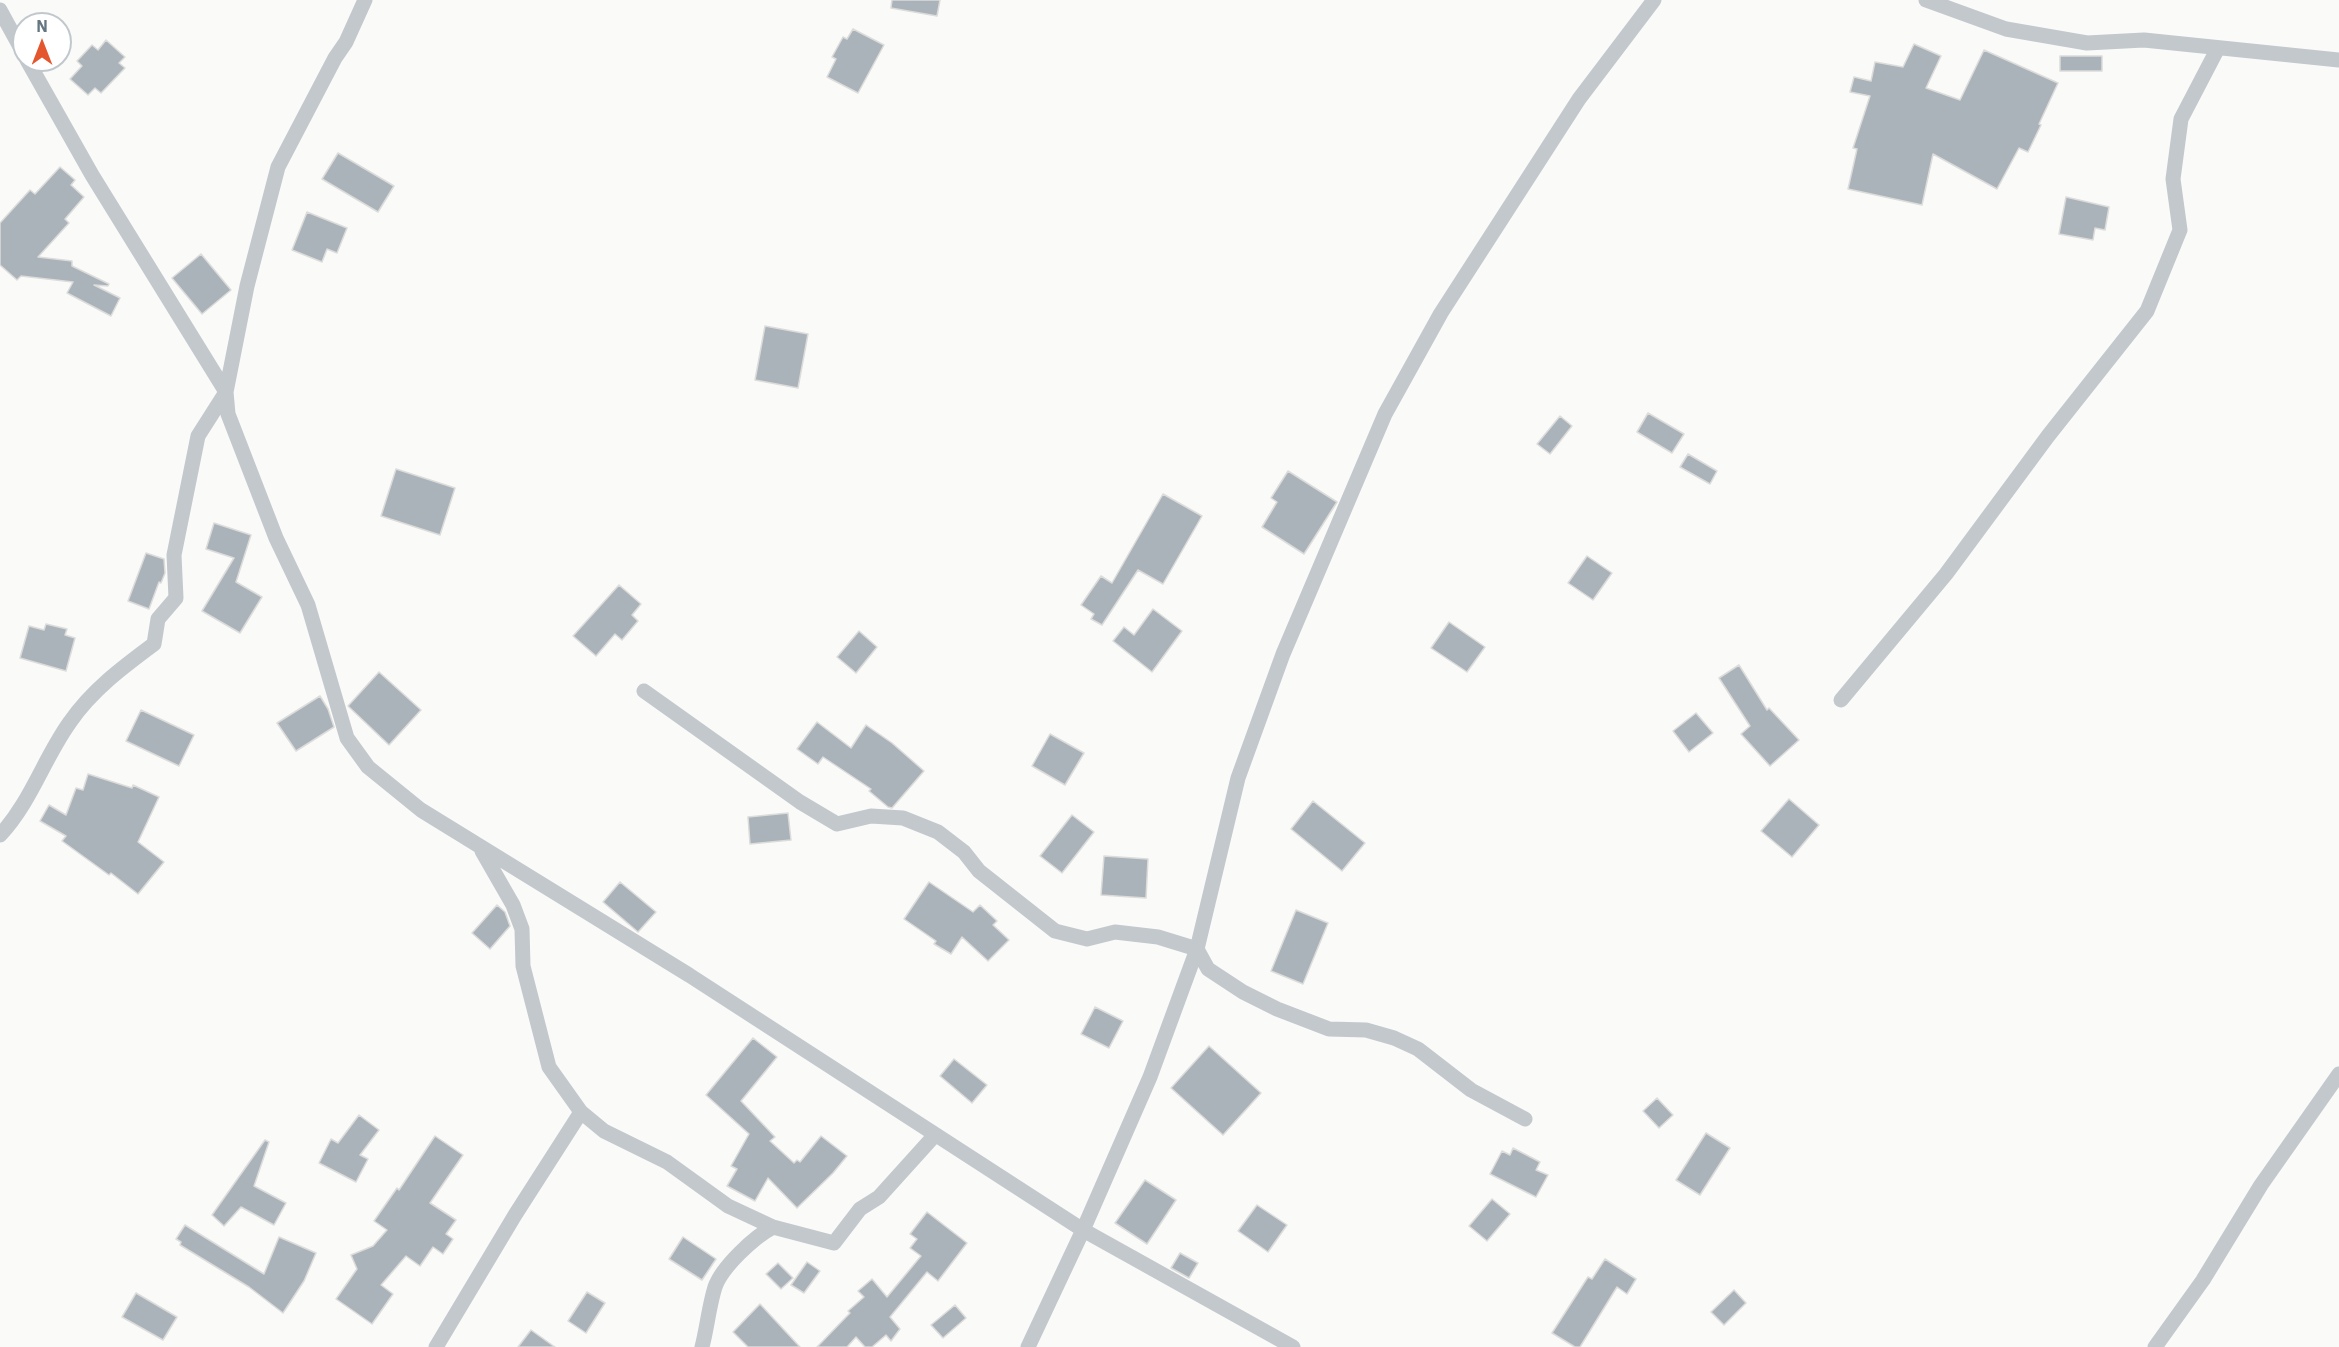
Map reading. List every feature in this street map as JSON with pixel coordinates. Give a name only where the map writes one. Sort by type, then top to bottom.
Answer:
[{"type":"street","points":[[365,0],[346,42],[278,167],[247,286],[226,392],[228,414],[276,538],[309,606],[347,738],[368,767],[421,810],[480,848],[689,975],[1083,1230],[1293,1347]]},
{"type":"street","points":[[1028,1347],[1083,1230],[1150,1077],[1197,949],[1238,778],[1283,654],[1385,414],[1441,313],[1579,99],[1654,0]]},
{"type":"street","points":[[1926,0],[2006,29],[2086,43],[2144,40],[2339,60]]},
{"type":"street","points":[[0,10],[12,32]]},
{"type":"street","points":[[1841,700],[1946,574],[2048,436],[2147,311],[2180,230],[2173,178],[2181,119],[2218,48]]},
{"type":"street","points":[[34,72],[92,175],[226,392]]},
{"type":"street","points":[[0,835],[15,819],[70,721],[107,680],[154,644],[158,619],[176,598],[174,555],[198,436],[226,392]]},
{"type":"street","points":[[644,691],[800,802],[837,824],[871,816],[903,818],[938,832],[964,852],[979,871],[1055,931],[1087,939],[1115,932],[1158,937],[1197,949],[1208,969],[1243,992],[1277,1009],[1329,1029],[1366,1030],[1394,1038],[1418,1049],[1471,1089],[1525,1119]]},
{"type":"street","points":[[480,848],[513,905],[522,929],[523,966],[549,1066],[581,1112],[604,1131],[667,1162],[728,1206],[773,1227],[834,1243],[860,1209],[879,1197],[935,1135]]},
{"type":"street","points":[[2155,1347],[2202,1280],[2260,1185],[2339,1074]]},
{"type":"street","points":[[436,1347],[515,1215],[581,1112]]},
{"type":"street","points":[[702,1347],[716,1286],[733,1261],[764,1232],[773,1227]]},
{"type":"building","points":[[892,0],[940,0],[937,16],[891,8]]},
{"type":"building","points":[[853,29],[884,45],[858,93],[827,77],[836,59],[832,57],[843,37],[847,39]]},
{"type":"building","points":[[106,40],[125,57],[119,63],[125,68],[101,93],[95,88],[88,95],[70,79],[82,66],[77,61],[92,45],[98,50]]},
{"type":"building","points":[[1914,44],[1941,56],[1926,88],[1960,100],[1984,50],[2058,83],[2028,152],[2019,148],[1997,189],[1933,154],[1922,205],[1848,189],[1857,149],[1853,148],[1870,96],[1850,92],[1854,77],[1871,81],[1875,62],[1903,67]]},
{"type":"building","points":[[2060,56],[2102,56],[2102,71],[2060,71]]},
{"type":"building","points":[[338,153],[394,186],[378,212],[322,179]]},
{"type":"building","points":[[60,167],[75,180],[71,185],[84,197],[65,219],[69,223],[38,257],[72,261],[72,266],[109,284],[108,286],[94,285],[120,298],[111,316],[67,293],[73,282],[21,276],[17,280],[0,265],[0,223],[30,190],[35,194]]},
{"type":"building","points":[[2066,197],[2109,207],[2105,230],[2095,228],[2093,240],[2059,234]]},
{"type":"building","points":[[307,212],[347,228],[337,253],[327,249],[322,262],[292,250]]},
{"type":"building","points":[[201,254],[231,290],[202,314],[172,278]]},
{"type":"building","points":[[765,326],[808,334],[798,388],[755,380]]},
{"type":"building","points":[[1648,413],[1684,434],[1672,453],[1637,432]]},
{"type":"building","points":[[1560,416],[1572,426],[1550,454],[1537,444]]},
{"type":"building","points":[[1688,454],[1717,471],[1710,484],[1680,467]]},
{"type":"building","points":[[396,469],[455,488],[440,535],[381,516]]},
{"type":"building","points":[[1288,471],[1337,502],[1304,554],[1262,527],[1277,502],[1271,498]]},
{"type":"building","points":[[1163,494],[1202,516],[1163,584],[1138,570],[1102,625],[1091,619],[1094,614],[1081,605],[1101,576],[1112,583]]},
{"type":"building","points":[[214,523],[251,535],[236,582],[262,597],[240,633],[202,611],[234,558],[206,549]]},
{"type":"building","points":[[146,553],[164,559],[165,573],[161,583],[159,582],[149,609],[128,601]]},
{"type":"building","points":[[1587,556],[1612,573],[1593,600],[1568,583]]},
{"type":"building","points":[[619,585],[641,604],[632,615],[638,621],[622,640],[615,634],[596,656],[573,636]]},
{"type":"building","points":[[1153,609],[1182,631],[1152,672],[1113,641],[1124,627],[1134,635]]},
{"type":"building","points":[[1449,622],[1485,647],[1467,672],[1431,648]]},
{"type":"building","points":[[46,624],[67,629],[65,635],[75,638],[66,671],[20,658],[29,626],[44,630]]},
{"type":"building","points":[[859,631],[877,647],[856,673],[837,657]]},
{"type":"building","points":[[1739,665],[1767,710],[1769,708],[1799,740],[1770,766],[1741,734],[1750,726],[1719,678]]},
{"type":"building","points":[[379,672],[421,710],[389,745],[348,706]]},
{"type":"building","points":[[320,696],[328,709],[334,727],[296,751],[277,723]]},
{"type":"building","points":[[141,710],[194,735],[179,766],[126,741]]},
{"type":"building","points":[[1696,713],[1713,733],[1689,752],[1673,731]]},
{"type":"building","points":[[817,722],[851,748],[866,725],[892,743],[924,771],[892,808],[888,807],[869,791],[871,789],[823,757],[818,764],[797,749]]},
{"type":"building","points":[[1050,734],[1084,753],[1065,785],[1032,766]]},
{"type":"building","points":[[88,774],[132,788],[133,785],[159,797],[138,842],[164,862],[138,894],[62,841],[66,836],[40,821],[49,805],[66,815],[76,788],[83,790]]},
{"type":"building","points":[[1789,799],[1819,825],[1792,857],[1761,831]]},
{"type":"building","points":[[1313,801],[1365,843],[1342,871],[1291,829]]},
{"type":"building","points":[[788,813],[791,840],[750,844],[748,817]]},
{"type":"building","points":[[1072,815],[1094,832],[1062,873],[1040,856]]},
{"type":"building","points":[[1104,856],[1148,859],[1146,898],[1101,895]]},
{"type":"building","points":[[620,882],[656,912],[638,932],[603,902]]},
{"type":"building","points":[[929,882],[973,912],[980,905],[997,921],[993,925],[1009,940],[988,961],[962,937],[951,954],[934,944],[936,941],[904,919]]},
{"type":"building","points":[[497,905],[505,912],[510,926],[490,949],[472,933]]},
{"type":"building","points":[[1296,910],[1328,923],[1303,984],[1271,971]]},
{"type":"building","points":[[1095,1007],[1123,1021],[1109,1048],[1081,1034]]},
{"type":"building","points":[[753,1038],[777,1057],[741,1101],[775,1137],[770,1141],[794,1163],[797,1160],[800,1162],[821,1136],[847,1156],[797,1208],[768,1178],[755,1201],[727,1186],[737,1169],[731,1166],[749,1134],[706,1095]]},
{"type":"building","points":[[1209,1046],[1261,1093],[1223,1135],[1171,1088]]},
{"type":"building","points":[[954,1059],[987,1085],[972,1103],[940,1076]]},
{"type":"building","points":[[1657,1098],[1673,1115],[1659,1128],[1643,1111]]},
{"type":"building","points":[[359,1115],[379,1130],[360,1155],[368,1159],[356,1182],[319,1163],[331,1139],[338,1143]]},
{"type":"building","points":[[1706,1133],[1730,1148],[1700,1195],[1676,1180]]},
{"type":"building","points":[[435,1136],[463,1155],[430,1203],[456,1220],[446,1234],[453,1239],[443,1254],[433,1247],[420,1266],[406,1256],[381,1285],[393,1294],[372,1324],[336,1299],[357,1269],[351,1255],[373,1246],[387,1230],[374,1221],[397,1188],[399,1190]]},
{"type":"building","points":[[265,1140],[269,1142],[254,1186],[286,1203],[274,1225],[241,1207],[224,1226],[212,1215]]},
{"type":"building","points":[[1513,1148],[1540,1162],[1536,1170],[1548,1175],[1536,1197],[1490,1174],[1502,1151],[1510,1155]]},
{"type":"building","points":[[1145,1180],[1176,1200],[1147,1244],[1115,1223]]},
{"type":"building","points":[[1492,1199],[1510,1214],[1487,1241],[1469,1226]]},
{"type":"building","points":[[1257,1205],[1287,1225],[1268,1252],[1238,1231]]},
{"type":"building","points":[[927,1212],[967,1243],[938,1281],[927,1272],[890,1317],[900,1329],[891,1341],[886,1335],[872,1347],[865,1347],[856,1337],[847,1347],[817,1347],[850,1313],[848,1311],[864,1297],[858,1291],[872,1279],[887,1297],[921,1256],[910,1248],[917,1239],[910,1234]]},
{"type":"building","points":[[185,1225],[264,1274],[279,1237],[316,1253],[304,1281],[283,1313],[249,1287],[180,1245],[181,1242],[176,1239]]},
{"type":"building","points":[[683,1237],[716,1259],[702,1280],[669,1259]]},
{"type":"building","points":[[1180,1253],[1198,1263],[1189,1278],[1171,1268]]},
{"type":"building","points":[[1605,1259],[1636,1279],[1627,1294],[1617,1287],[1580,1347],[1575,1347],[1552,1333],[1588,1277],[1592,1279]]},
{"type":"building","points":[[807,1262],[820,1271],[804,1293],[791,1285]]},
{"type":"building","points":[[778,1263],[793,1278],[781,1289],[766,1274]]},
{"type":"building","points":[[1734,1290],[1746,1303],[1724,1325],[1711,1312]]},
{"type":"building","points":[[587,1292],[605,1303],[586,1333],[568,1321]]},
{"type":"building","points":[[136,1293],[177,1317],[163,1340],[122,1317]]},
{"type":"building","points":[[760,1304],[800,1347],[748,1347],[733,1332]]},
{"type":"building","points":[[955,1305],[966,1318],[943,1338],[931,1325]]},
{"type":"building","points":[[531,1330],[555,1347],[518,1347]]}]
